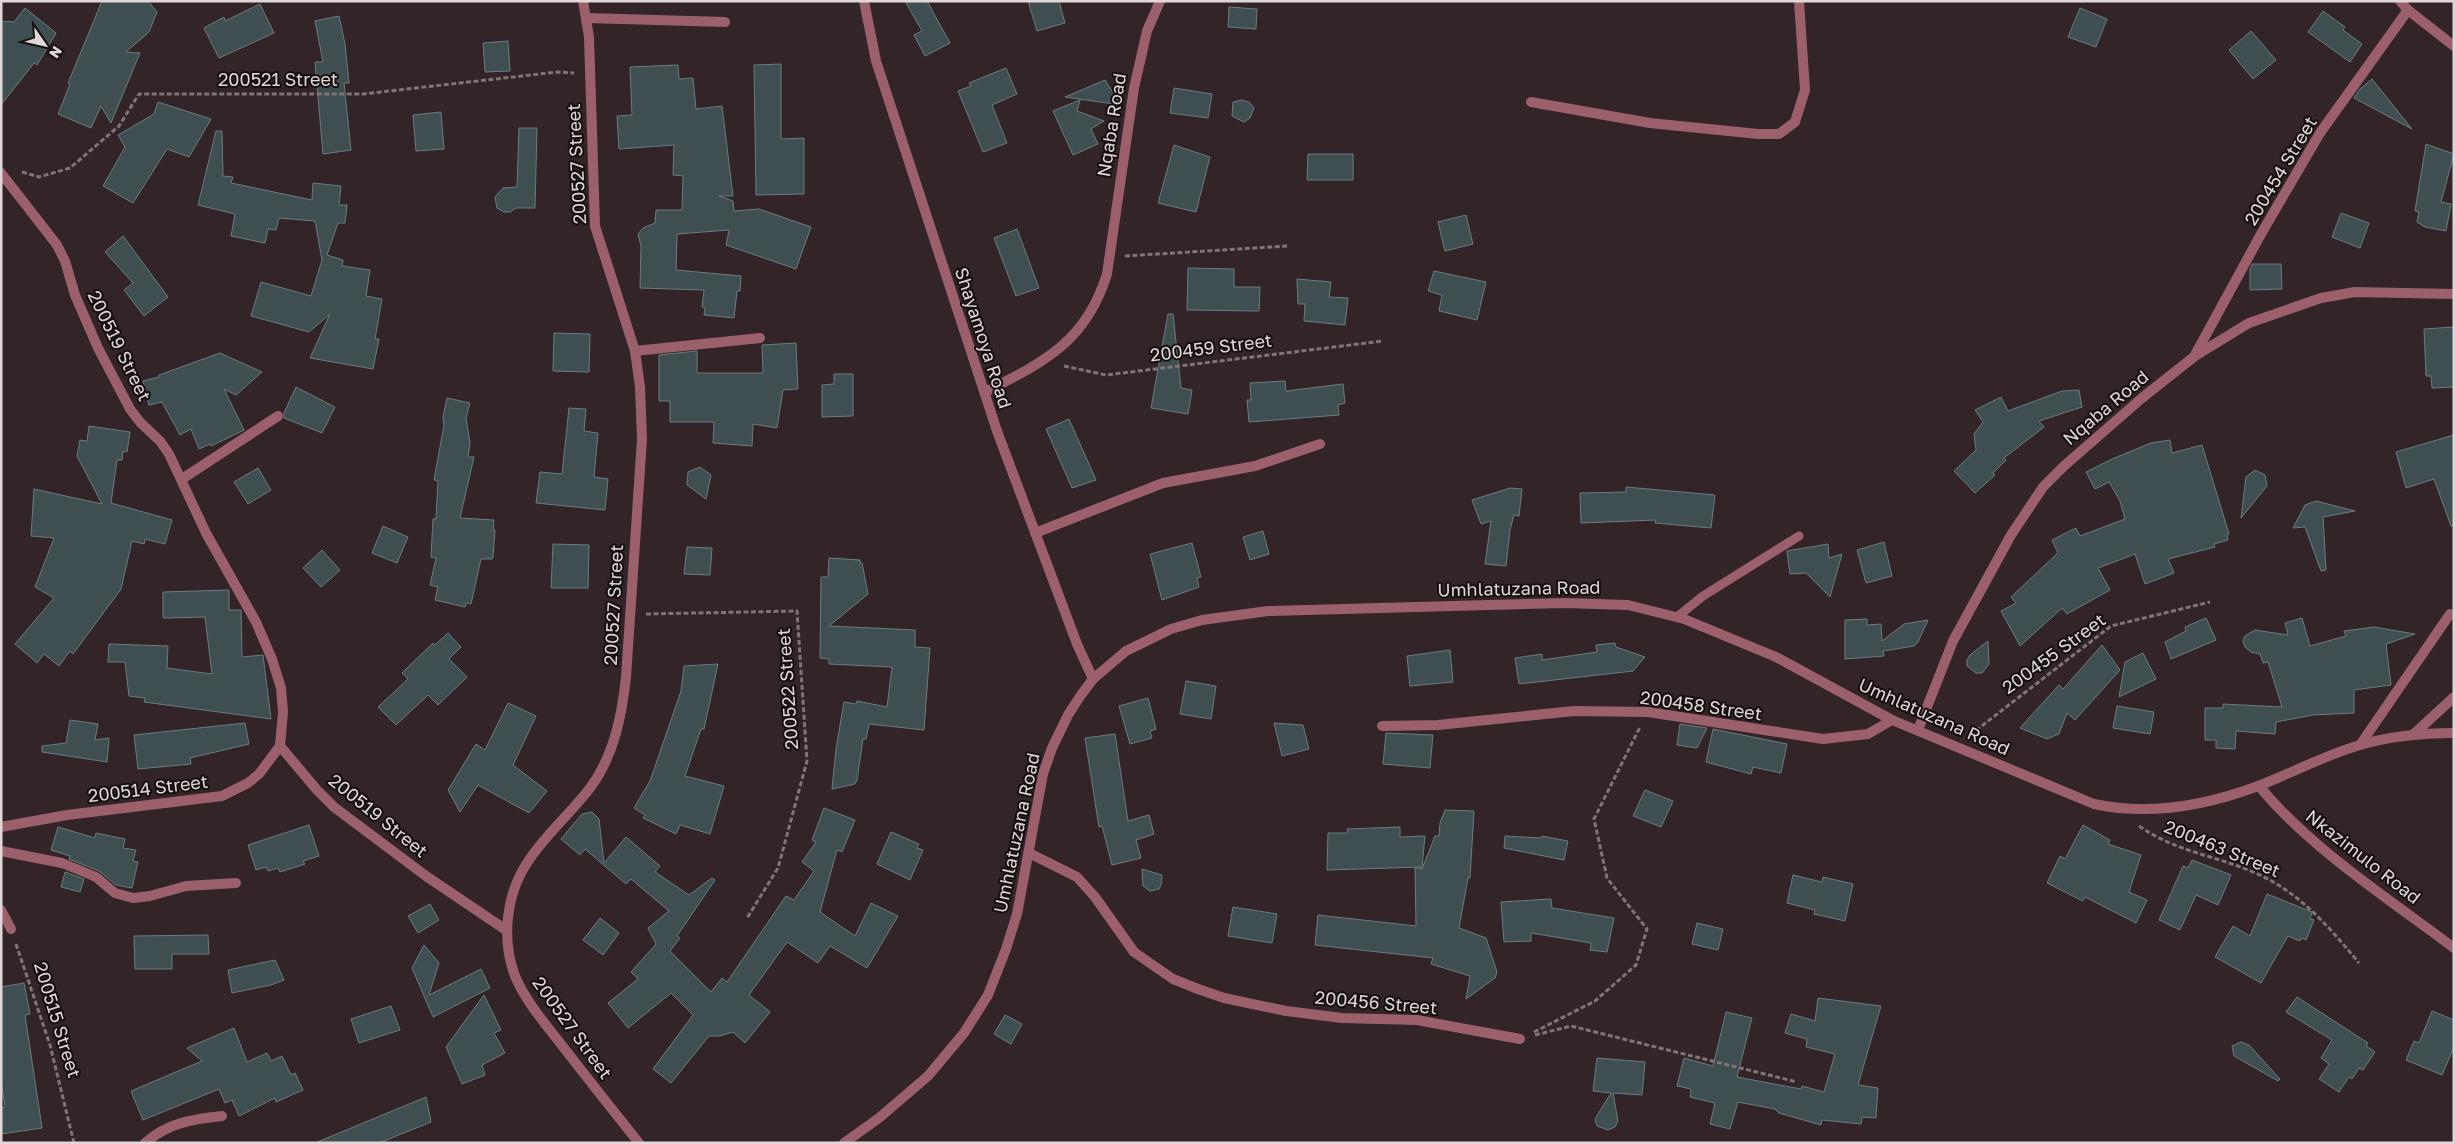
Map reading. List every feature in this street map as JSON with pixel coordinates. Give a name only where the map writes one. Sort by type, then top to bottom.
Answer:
[{"type":"street","name":"200527 Street","points":[[583,1],[587,18],[595,226],[635,351],[640,387],[642,439],[623,706],[609,755],[591,786],[529,860],[514,889],[506,930],[510,961],[516,978],[536,1010],[639,1143]]},
{"type":"street","name":"Shayamoya Road","points":[[864,1],[876,61],[997,431],[1077,644],[1093,679]]},
{"type":"street","name":"Nqaba Road","points":[[985,392],[1044,361],[1064,346],[1091,314],[1101,296],[1108,274],[1134,88],[1147,31],[1160,1]]},
{"type":"street","points":[[1531,102],[1650,123],[1758,134],[1779,134],[1795,122],[1804,90],[1799,1]]},
{"type":"street","points":[[2400,1],[2408,10],[2454,46]]},
{"type":"street","name":"200454 Street","points":[[2195,356],[2261,234],[2320,133],[2408,10]]},
{"type":"street","points":[[587,18],[725,22]]},
{"type":"street","name":"200519 Street","points":[[1,173],[56,245],[65,261],[85,322],[116,384],[140,422],[160,442],[182,479],[206,533],[256,622],[272,660],[281,688],[283,712],[280,746],[334,807],[426,876],[506,930]]},
{"type":"street","name":"Nqaba Road","points":[[1918,730],[1953,641],[2011,535],[2043,487],[2083,448],[2195,356],[2249,323],[2321,298],[2356,292],[2454,294]]},
{"type":"street","points":[[635,351],[760,338]]},
{"type":"street","points":[[182,479],[278,416]]},
{"type":"street","points":[[1035,534],[1162,483],[1255,466],[1320,444]]},
{"type":"street","name":"Umhlatuzana Road","points":[[844,1143],[879,1118],[928,1076],[946,1057],[976,1016],[988,995],[1017,914],[1043,774],[1052,748],[1068,715],[1093,679],[1126,651],[1171,629],[1202,620],[1268,611],[1565,603],[1628,605],[1677,617],[1776,657],[1892,720],[2094,804],[2112,808],[2163,809],[2190,806],[2259,786],[2322,758],[2360,745],[2415,733],[2454,733]]},
{"type":"street","points":[[2360,745],[2450,614]]},
{"type":"street","points":[[2415,733],[2454,697]]},
{"type":"street","name":"200458 Street","points":[[1382,726],[1438,725],[1574,711],[1648,712],[1823,740],[1868,734],[1892,720]]},
{"type":"street","name":"200514 Street","points":[[1,827],[67,815],[222,796],[248,783],[259,774],[280,746]]},
{"type":"street","name":"Nkazimulo Road","points":[[2259,786],[2297,827],[2321,848],[2454,948]]},
{"type":"street","points":[[1,851],[62,863],[96,878],[115,893],[134,898],[150,896],[186,886],[236,883]]},
{"type":"street","name":"200456 Street","points":[[1028,853],[1077,877],[1095,897],[1134,952],[1173,979],[1198,989],[1224,998],[1286,1011],[1342,1018],[1417,1020],[1520,1039]]},
{"type":"street","points":[[1,910],[11,929]]},
{"type":"street","points":[[145,1143],[171,1125],[192,1119],[222,1116]]},
{"type":"lane","points":[[1677,617],[1703,596],[1799,536]]},
{"type":"path","name":"200521 Street","points":[[18,171],[39,177],[70,168],[119,126],[139,94],[363,94],[557,72],[589,74]]},
{"type":"path","points":[[1109,257],[1287,246]]},
{"type":"path","name":"200459 Street","points":[[1044,361],[1106,374],[1383,341]]},
{"type":"path","name":"200455 Street","points":[[1956,746],[2112,626],[2210,602]]},
{"type":"path","name":"200522 Street","points":[[630,614],[797,611],[807,761],[778,868],[747,918]]},
{"type":"path","points":[[1520,1039],[1595,1001],[1636,965],[1647,929],[1607,878],[1594,819],[1648,712]]},
{"type":"path","name":"200463 Street","points":[[2112,808],[2158,840],[2258,875],[2290,892],[2324,921],[2359,963]]},
{"type":"path","name":"200515 Street","points":[[11,929],[50,1045],[74,1143]]},
{"type":"path","points":[[1520,1039],[1571,1026],[1797,1082]]},
{"type":"building","points":[[102,1],[148,1],[157,12],[149,32],[126,52],[140,53],[111,123],[101,106],[91,128],[58,114],[70,84],[68,83]]},
{"type":"building","points":[[905,1],[927,1],[950,43],[925,56],[914,35],[922,31]]},
{"type":"building","points":[[1028,1],[1059,1],[1065,23],[1037,31]]},
{"type":"building","points":[[260,4],[274,33],[219,58],[204,28],[224,17],[225,21]]},
{"type":"building","points":[[1229,7],[1257,9],[1256,29],[1228,27]]},
{"type":"building","points":[[25,8],[56,33],[37,65],[34,63],[1,105],[1,21],[14,22]]},
{"type":"building","points":[[2080,8],[2107,19],[2096,47],[2068,37]]},
{"type":"building","points":[[2323,11],[2345,27],[2343,30],[2362,44],[2350,62],[2308,32]]},
{"type":"building","points":[[339,16],[345,44],[349,83],[344,83],[351,150],[323,154],[315,62],[323,62],[315,21]]},
{"type":"building","points":[[2251,31],[2276,60],[2253,79],[2229,50]]},
{"type":"building","points":[[508,41],[510,71],[485,72],[483,43]]},
{"type":"building","points":[[781,64],[781,139],[804,138],[804,194],[756,195],[754,65]]},
{"type":"building","points":[[678,65],[679,79],[693,78],[696,109],[722,106],[733,196],[719,196],[733,201],[734,211],[759,209],[811,227],[796,269],[726,245],[729,230],[677,234],[676,270],[741,276],[734,318],[704,315],[705,308],[702,307],[704,290],[640,288],[641,246],[638,234],[643,228],[655,223],[656,210],[682,210],[683,176],[673,175],[674,145],[619,149],[617,116],[632,115],[630,67]]},
{"type":"building","points":[[1006,68],[1017,94],[992,105],[1007,143],[983,152],[958,91],[971,86],[969,83]]},
{"type":"building","points":[[2372,79],[2412,129],[2354,98],[2360,89]]},
{"type":"building","points":[[1105,80],[1121,105],[1065,97]]},
{"type":"building","points":[[1174,88],[1212,94],[1208,118],[1170,113]]},
{"type":"building","points":[[1080,100],[1077,111],[1104,121],[1091,129],[1098,144],[1073,155],[1053,111]]},
{"type":"building","points":[[1242,100],[1249,102],[1254,108],[1250,118],[1244,122],[1232,116],[1233,102]]},
{"type":"building","points":[[158,102],[211,119],[189,157],[167,149],[133,203],[103,186],[125,147],[118,135],[154,114]]},
{"type":"building","points":[[441,112],[444,149],[416,151],[413,115]]},
{"type":"building","points":[[519,128],[537,128],[535,208],[516,208],[510,212],[504,212],[497,208],[495,197],[503,188],[517,187]]},
{"type":"building","points":[[216,131],[222,131],[223,176],[233,177],[231,183],[312,200],[313,183],[341,186],[339,205],[347,205],[345,223],[338,223],[327,255],[343,260],[342,266],[370,270],[366,296],[382,299],[375,339],[379,339],[373,369],[310,358],[330,314],[309,332],[251,316],[261,282],[311,296],[322,260],[315,221],[279,218],[276,230],[268,229],[265,243],[231,236],[235,214],[198,205]]},
{"type":"building","points":[[2426,144],[2454,154],[2441,202],[2451,204],[2446,231],[2425,227],[2417,222],[2419,212],[2415,211]]},
{"type":"building","points":[[1174,145],[1210,157],[1196,212],[1158,203]]},
{"type":"building","points":[[1308,154],[1353,154],[1353,180],[1307,180]]},
{"type":"building","points":[[2341,213],[2369,223],[2360,248],[2332,237]]},
{"type":"building","points":[[1466,215],[1473,244],[1445,251],[1438,222]]},
{"type":"building","points":[[1017,229],[1039,288],[1016,296],[994,238]]},
{"type":"building","points":[[123,236],[168,297],[144,316],[124,290],[133,283],[105,252]]},
{"type":"building","points":[[2252,264],[2281,264],[2282,289],[2250,290],[2250,269]]},
{"type":"building","points":[[1188,268],[1234,269],[1234,287],[1260,287],[1259,311],[1187,310]]},
{"type":"building","points":[[1434,271],[1486,282],[1477,320],[1439,311],[1442,295],[1428,291]]},
{"type":"building","points":[[1297,279],[1331,282],[1329,297],[1348,298],[1345,325],[1304,321],[1305,304],[1298,304]]},
{"type":"building","points":[[1168,314],[1173,314],[1181,388],[1192,390],[1188,414],[1151,408]]},
{"type":"building","points":[[2454,327],[2454,387],[2432,388],[2431,376],[2426,376],[2424,329]]},
{"type":"building","points":[[554,333],[590,334],[589,372],[553,371]]},
{"type":"building","points":[[796,343],[798,389],[783,390],[777,428],[753,424],[752,446],[713,443],[714,422],[670,422],[670,401],[659,401],[659,355],[697,351],[697,373],[763,373],[762,345]]},
{"type":"building","points":[[220,353],[262,372],[236,395],[224,389],[244,430],[211,446],[210,444],[199,449],[191,429],[180,435],[162,402],[149,405],[143,381],[159,377],[159,375]]},
{"type":"building","points":[[834,374],[853,374],[853,416],[822,417],[822,385],[834,384]]},
{"type":"building","points":[[1285,381],[1286,391],[1343,384],[1345,403],[1338,405],[1339,415],[1249,422],[1247,400],[1251,400],[1250,383]]},
{"type":"building","points":[[296,387],[335,407],[322,433],[284,418],[284,413]]},
{"type":"building","points":[[2079,390],[2082,407],[2039,421],[2044,427],[2004,458],[2006,460],[1993,473],[1995,475],[1975,493],[1954,471],[1976,450],[1974,434],[1983,422],[1975,410],[2001,397],[2008,411],[2062,391]]},
{"type":"building","points":[[447,398],[470,403],[466,418],[470,443],[468,457],[474,457],[460,518],[494,520],[493,530],[495,530],[493,557],[492,559],[481,559],[471,604],[466,603],[465,607],[435,600],[438,587],[430,585],[436,558],[431,557],[438,481],[434,480]]},
{"type":"building","points":[[569,408],[586,409],[584,431],[598,433],[594,477],[608,479],[605,510],[536,503],[540,472],[562,474]]},
{"type":"building","points":[[1069,419],[1096,480],[1072,488],[1046,429]]},
{"type":"building","points":[[89,426],[130,432],[127,452],[123,451],[122,460],[117,460],[111,503],[172,520],[165,544],[145,539],[144,544],[132,541],[121,589],[73,654],[70,651],[59,666],[44,654],[37,663],[15,644],[54,598],[35,587],[54,538],[31,536],[34,489],[102,504],[77,456],[80,440],[87,441]]},
{"type":"building","points":[[2454,435],[2454,526],[2451,526],[2434,479],[2406,488],[2396,452]]},
{"type":"building","points":[[2170,440],[2172,453],[2202,445],[2229,534],[2227,535],[2228,540],[2214,544],[2215,547],[2168,559],[2174,573],[2145,584],[2135,554],[2098,568],[2110,590],[2067,614],[2062,608],[2020,646],[2001,611],[2016,603],[2011,597],[2058,553],[2052,540],[2076,528],[2080,536],[2125,519],[2120,501],[2109,482],[2095,489],[2086,472],[2151,443]]},
{"type":"building","points":[[700,467],[711,475],[706,499],[687,485],[688,472]]},
{"type":"building","points":[[258,468],[271,490],[248,504],[234,482]]},
{"type":"building","points":[[2255,470],[2265,475],[2267,486],[2241,518],[2246,477]]},
{"type":"building","points":[[1626,487],[1715,495],[1711,528],[1655,523],[1656,520],[1581,523],[1580,493],[1626,492]]},
{"type":"building","points":[[1510,488],[1522,489],[1519,516],[1514,515],[1510,530],[1506,566],[1485,564],[1491,521],[1481,524],[1472,500]]},
{"type":"building","points":[[2316,501],[2355,511],[2323,517],[2326,570],[2321,571],[2305,527],[2293,528],[2305,505]]},
{"type":"building","points":[[383,526],[408,537],[397,563],[372,553]]},
{"type":"building","points":[[1263,531],[1269,554],[1250,560],[1243,537]]},
{"type":"building","points":[[1884,542],[1892,576],[1866,583],[1857,550]]},
{"type":"building","points":[[1192,543],[1201,577],[1197,578],[1199,587],[1162,600],[1150,554]]},
{"type":"building","points":[[553,544],[589,545],[588,588],[551,588]]},
{"type":"building","points":[[1828,544],[1829,558],[1842,554],[1830,597],[1806,573],[1790,574],[1787,551]]},
{"type":"building","points":[[687,547],[712,548],[710,575],[684,574]]},
{"type":"building","points":[[322,550],[340,570],[321,587],[303,568]]},
{"type":"building","points":[[829,558],[860,560],[868,594],[829,626],[915,630],[915,647],[930,648],[924,730],[869,724],[866,739],[863,739],[855,784],[832,789],[836,749],[844,702],[856,704],[857,701],[887,707],[892,667],[829,664],[829,659],[820,658],[821,577],[828,577]]},
{"type":"building","points":[[229,590],[229,610],[241,610],[242,657],[263,655],[271,719],[144,702],[145,698],[129,696],[125,662],[108,662],[109,644],[168,646],[167,668],[212,674],[205,617],[163,618],[163,592]]},
{"type":"building","points":[[2206,618],[2216,640],[2171,659],[2165,642],[2186,631],[2185,627]]},
{"type":"building","points":[[2302,618],[2310,646],[2346,636],[2344,631],[2374,627],[2415,634],[2386,644],[2391,685],[2354,690],[2354,713],[2313,715],[2276,722],[2275,734],[2236,731],[2235,749],[2216,748],[2216,740],[2205,740],[2205,708],[2223,708],[2223,704],[2282,707],[2268,662],[2263,663],[2260,654],[2251,652],[2245,647],[2243,641],[2245,636],[2255,630],[2288,635],[2285,623]]},
{"type":"building","points":[[1867,619],[1867,625],[1881,624],[1882,641],[1904,624],[1928,620],[1918,642],[1914,646],[1883,651],[1884,656],[1845,659],[1845,620]]},
{"type":"building","points":[[448,633],[461,647],[449,659],[467,677],[438,705],[428,695],[396,725],[378,707],[408,679],[402,673],[433,643],[435,645]]},
{"type":"building","points":[[1988,641],[1989,664],[1982,673],[1976,673],[1967,666],[1967,660],[1970,655]]},
{"type":"building","points":[[1615,643],[1616,647],[1645,657],[1633,671],[1519,684],[1515,658],[1542,654],[1542,660],[1597,652],[1596,645]]},
{"type":"building","points":[[2102,645],[2120,670],[2075,720],[2067,713],[2059,734],[2047,739],[2020,728],[2059,685],[2063,689]]},
{"type":"building","points":[[1450,650],[1453,682],[1410,686],[1407,656]]},
{"type":"building","points":[[2143,653],[2156,679],[2119,697],[2125,662]]},
{"type":"building","points":[[718,664],[704,729],[701,729],[685,776],[724,786],[710,834],[680,825],[676,834],[643,818],[645,815],[634,808],[650,781],[681,691],[684,666]]},
{"type":"building","points":[[1186,681],[1216,686],[1211,719],[1180,714]]},
{"type":"building","points":[[1148,698],[1156,729],[1150,731],[1152,738],[1130,744],[1119,706]]},
{"type":"building","points":[[508,703],[536,716],[513,765],[547,791],[529,813],[478,785],[460,812],[448,790],[476,744],[485,750]]},
{"type":"building","points":[[2117,706],[2154,712],[2150,734],[2113,728]]},
{"type":"building","points":[[70,720],[98,724],[95,740],[109,738],[107,762],[42,752],[42,746],[66,743]]},
{"type":"building","points":[[245,723],[249,744],[190,758],[191,764],[138,769],[134,735]]},
{"type":"building","points":[[1274,723],[1303,725],[1309,749],[1282,756]]},
{"type":"building","points":[[1680,724],[1707,728],[1697,748],[1677,745]]},
{"type":"building","points":[[1713,729],[1787,744],[1781,773],[1753,767],[1751,774],[1706,762]]},
{"type":"building","points":[[1386,733],[1433,735],[1430,768],[1383,764]]},
{"type":"building","points":[[1115,734],[1128,821],[1149,815],[1154,834],[1136,840],[1141,858],[1112,865],[1102,826],[1099,827],[1085,738]]},
{"type":"building","points":[[1645,790],[1673,801],[1661,827],[1633,816]]},
{"type":"building","points":[[824,808],[855,820],[842,852],[837,850],[820,912],[855,936],[871,903],[898,916],[867,968],[830,946],[818,963],[787,942],[749,995],[770,1012],[745,1043],[733,1032],[720,1036],[709,1036],[671,1083],[653,1069],[693,1015],[671,993],[628,1028],[608,1003],[638,979],[631,972],[656,944],[648,928],[669,911],[631,879],[626,884],[585,849],[580,855],[561,839],[582,814],[592,812],[599,819],[604,863],[626,837],[660,866],[655,872],[689,895],[712,878],[715,880],[677,936],[680,938],[670,951],[711,992],[722,978],[727,982],[786,896],[794,900],[814,871],[802,862],[816,842],[812,840]]},
{"type":"building","points":[[1445,810],[1474,811],[1470,878],[1468,878],[1459,928],[1486,938],[1497,972],[1495,978],[1466,999],[1470,976],[1431,964],[1433,958],[1315,945],[1318,915],[1416,926],[1415,867],[1422,869],[1435,836],[1439,836],[1440,823]]},
{"type":"building","points":[[309,825],[319,856],[303,861],[305,864],[280,872],[278,868],[268,871],[266,867],[256,870],[248,845]]},
{"type":"building","points":[[2083,825],[2110,840],[2108,844],[2141,855],[2129,892],[2147,900],[2136,923],[2085,897],[2083,901],[2047,883],[2060,856],[2065,859]]},
{"type":"building","points":[[58,827],[95,838],[96,833],[125,839],[123,848],[136,850],[133,861],[138,862],[132,888],[116,885],[99,871],[69,859],[70,856],[51,850]]},
{"type":"building","points":[[1400,827],[1400,837],[1425,836],[1422,867],[1327,870],[1328,833],[1348,833],[1347,829]]},
{"type":"building","points":[[891,832],[919,844],[917,848],[923,850],[910,880],[877,864]]},
{"type":"building","points":[[1505,836],[1541,838],[1542,836],[1568,841],[1564,860],[1504,848]]},
{"type":"building","points":[[2192,860],[2231,875],[2218,905],[2196,895],[2180,930],[2159,920],[2183,866],[2188,868]]},
{"type":"building","points":[[1142,869],[1162,875],[1159,889],[1150,891],[1143,886]]},
{"type":"building","points":[[65,872],[84,879],[80,892],[61,887]]},
{"type":"building","points":[[1793,875],[1822,882],[1823,877],[1853,884],[1845,921],[1814,914],[1815,910],[1787,903]]},
{"type":"building","points":[[2267,894],[2312,912],[2310,919],[2314,920],[2306,940],[2301,938],[2300,941],[2288,936],[2261,983],[2215,957],[2233,926],[2250,936]]},
{"type":"building","points":[[1551,899],[1552,908],[1614,918],[1607,952],[1590,950],[1591,943],[1531,933],[1531,941],[1504,942],[1501,902]]},
{"type":"building","points":[[430,904],[439,920],[418,933],[408,916]]},
{"type":"building","points":[[1233,907],[1277,914],[1272,943],[1228,936]]},
{"type":"building","points":[[600,918],[619,933],[603,955],[583,940]]},
{"type":"building","points":[[1697,923],[1723,929],[1718,950],[1692,944]]},
{"type":"building","points":[[208,935],[209,954],[172,954],[172,969],[135,969],[134,936]]},
{"type":"building","points":[[424,945],[439,963],[429,995],[481,969],[490,988],[433,1017],[412,968]]},
{"type":"building","points":[[275,960],[284,980],[271,985],[232,993],[228,970]]},
{"type":"building","points":[[24,983],[30,1014],[25,1015],[42,1128],[1,1134],[1,1108],[5,1107],[1,1080],[1,987]]},
{"type":"building","points":[[484,995],[501,1030],[494,1033],[505,1053],[482,1065],[485,1075],[462,1084],[446,1047]]},
{"type":"building","points":[[2297,997],[2368,1043],[2366,1046],[2375,1052],[2363,1070],[2359,1068],[2352,1079],[2349,1077],[2339,1092],[2319,1079],[2329,1064],[2321,1058],[2332,1040],[2286,1012]]},
{"type":"building","points":[[1818,998],[1881,1006],[1858,1085],[1878,1088],[1876,1118],[1862,1117],[1861,1124],[1822,1120],[1821,1125],[1779,1113],[1775,1109],[1738,1102],[1730,1129],[1710,1124],[1715,1103],[1690,1097],[1691,1089],[1677,1086],[1684,1058],[1713,1066],[1726,1012],[1752,1018],[1737,1077],[1801,1089],[1802,1086],[1824,1092],[1835,1054],[1806,1047],[1807,1039],[1785,1033],[1791,1014],[1815,1021]]},
{"type":"building","points":[[391,1006],[400,1030],[359,1043],[351,1019]]},
{"type":"building","points":[[2432,1011],[2454,1020],[2454,1047],[2442,1075],[2406,1060],[2414,1041],[2419,1043]]},
{"type":"building","points":[[1005,1015],[1022,1024],[1011,1044],[994,1034]]},
{"type":"building","points":[[234,1028],[247,1062],[267,1053],[271,1061],[282,1056],[291,1075],[295,1073],[303,1090],[276,1102],[275,1098],[239,1116],[232,1100],[225,1103],[219,1089],[143,1120],[131,1091],[202,1061],[187,1048]]},
{"type":"building","points":[[2241,1042],[2249,1045],[2280,1079],[2278,1081],[2234,1056],[2232,1046]]},
{"type":"building","points":[[1597,1058],[1645,1062],[1642,1095],[1613,1093],[1618,1121],[1615,1127],[1608,1130],[1597,1126],[1595,1119],[1611,1093],[1593,1091]]},
{"type":"building","points":[[426,1097],[431,1122],[379,1143],[315,1143]]}]
